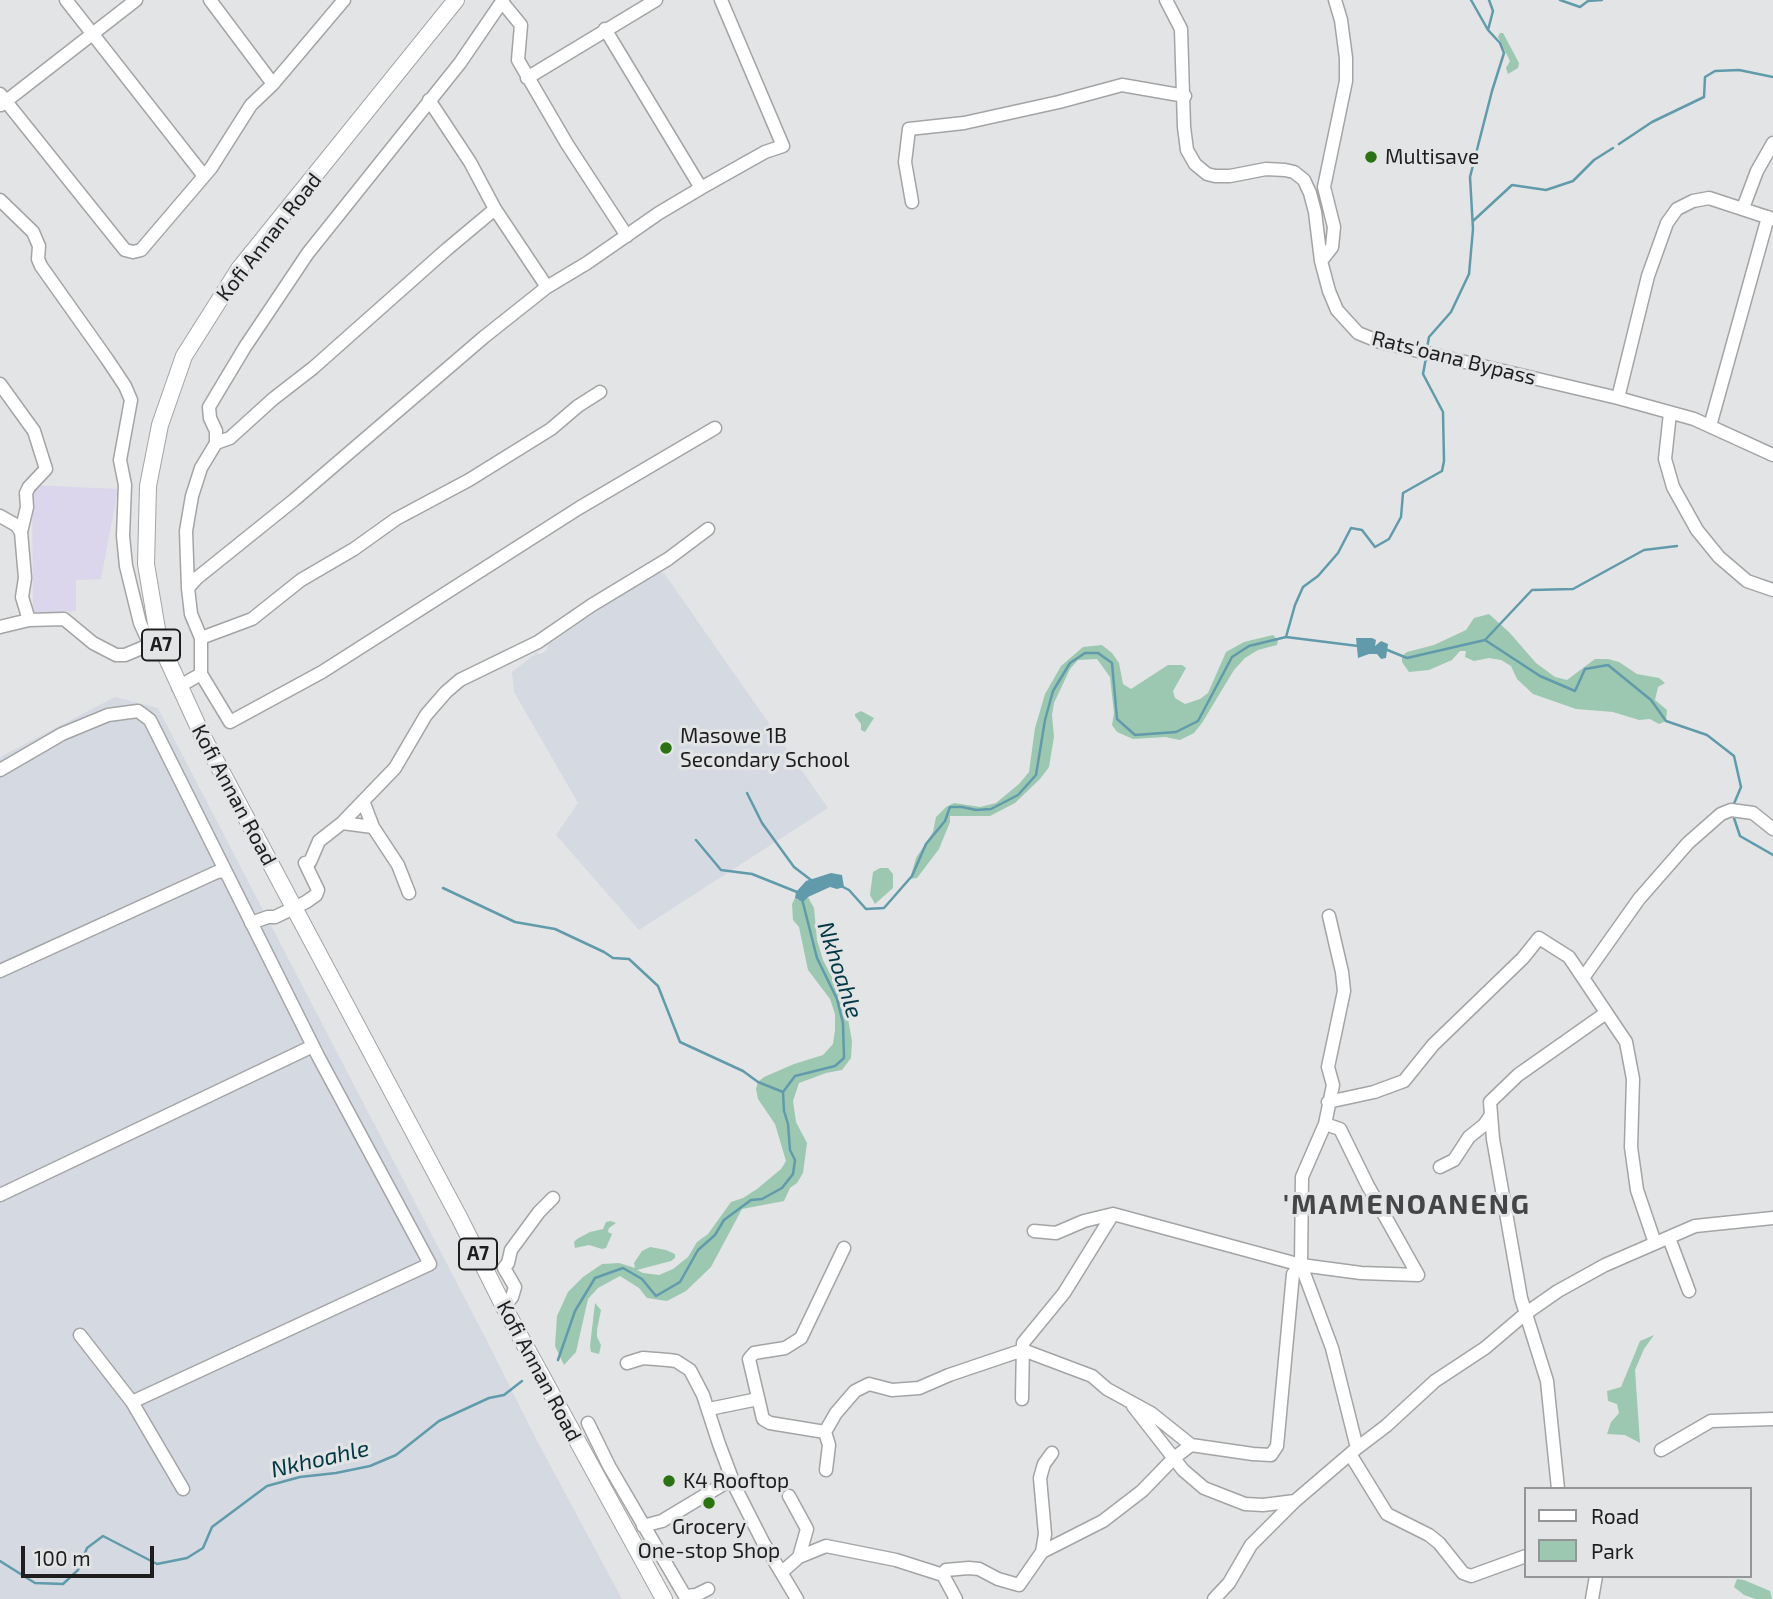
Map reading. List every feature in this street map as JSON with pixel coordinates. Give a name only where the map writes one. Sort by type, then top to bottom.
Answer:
[{"type":"main road","name":"Kofi Annan Road","points":[[456,0],[239,269],[184,356],[160,425],[148,486],[146,564],[154,643],[504,1307],[601,1468],[664,1599]]},
{"type":"street","points":[[66,0],[204,176]]},
{"type":"street","points":[[136,0],[2,101],[125,250],[133,252],[141,250],[204,176],[251,105],[344,0]]},
{"type":"street","points":[[210,0],[273,83]]},
{"type":"street","points":[[527,78],[656,0]]},
{"type":"street","points":[[188,588],[474,345],[547,287],[701,188],[765,152],[783,146],[721,0]]},
{"type":"street","points":[[1321,261],[1332,247],[1334,227],[1324,187],[1346,81],[1342,33],[1335,0]]},
{"type":"street","points":[[627,236],[527,78],[518,60],[521,25],[502,1],[460,63],[308,253],[245,347],[209,407],[210,418],[216,431],[216,443],[201,468],[192,496],[186,531],[188,588],[191,614],[201,638],[201,674],[230,722],[322,672],[579,508],[715,428]]},
{"type":"street","name":"Rats'oana Bypass","points":[[1170,2],[1181,29],[1187,150],[1195,164],[1207,174],[1230,176],[1266,169],[1285,170],[1294,172],[1304,180],[1315,212],[1321,261],[1329,291],[1337,310],[1358,332],[1380,342],[1671,413],[1710,426],[1773,455]]},
{"type":"street","points":[[605,29],[701,188]]},
{"type":"street","points":[[912,202],[905,162],[909,129],[964,123],[1122,85],[1185,96]]},
{"type":"street","points":[[429,100],[470,162],[495,209],[547,287]]},
{"type":"street","points":[[1743,208],[1757,171],[1773,143]]},
{"type":"street","points":[[1618,398],[1648,276],[1667,223],[1677,209],[1693,201],[1709,198],[1743,208],[1770,218],[1710,426]]},
{"type":"street","points":[[0,200],[33,232],[39,246],[38,259],[41,266],[107,359],[131,400],[120,460],[125,485],[123,536],[126,566],[140,623],[154,643],[116,656],[93,643],[64,619],[29,620],[0,627]]},
{"type":"street","points":[[216,443],[230,438],[495,209]]},
{"type":"street","points":[[0,384],[34,431],[46,469],[26,492],[27,507],[21,531],[25,578],[22,597],[29,620]]},
{"type":"street","points":[[201,638],[252,619],[301,580],[354,549],[396,519],[469,480],[551,429],[600,392]]},
{"type":"street","points":[[1671,413],[1665,459],[1673,487],[1697,530],[1718,557],[1747,581],[1773,590]]},
{"type":"street","points":[[0,516],[21,531]]},
{"type":"street","points":[[251,923],[275,917],[316,895],[318,890],[305,863],[310,862],[319,841],[342,823],[395,768],[426,715],[446,692],[460,680],[538,642],[592,605],[668,559],[708,529]]},
{"type":"street","points":[[178,687],[201,674]]},
{"type":"street","points":[[0,770],[62,734],[108,715],[138,711],[150,720],[313,1046],[430,1264],[132,1402]]},
{"type":"street","points":[[363,801],[373,827],[398,865],[409,893]]},
{"type":"street","points":[[1583,978],[1639,899],[1688,843],[1721,814],[1731,810],[1753,813],[1773,829]]},
{"type":"street","points":[[342,823],[373,827]]},
{"type":"street","points":[[0,971],[217,872],[225,871]]},
{"type":"street","points":[[1329,916],[1344,991],[1328,1067],[1333,1085],[1325,1124],[1302,1177],[1301,1265],[1332,1348],[1354,1451],[1387,1514],[1429,1535],[1463,1573],[1471,1576],[1524,1557]]},
{"type":"street","points":[[1328,1102],[1374,1092],[1404,1081],[1433,1045],[1523,958],[1539,938],[1569,957],[1626,1042],[1633,1079],[1632,1147],[1636,1179],[1655,1243]]},
{"type":"street","points":[[1558,1487],[1547,1381],[1525,1314],[1493,1139],[1490,1102],[1518,1074],[1606,1013]]},
{"type":"street","points":[[0,1195],[313,1046]]},
{"type":"street","points":[[1440,1167],[1454,1160],[1469,1137],[1484,1125],[1491,1115]]},
{"type":"street","points":[[1034,1231],[1056,1233],[1084,1221],[1113,1214],[1301,1265],[1361,1273],[1418,1275],[1368,1186],[1340,1129],[1325,1124]]},
{"type":"street","points":[[504,1307],[512,1297],[515,1287],[504,1268],[511,1250],[553,1198]]},
{"type":"street","points":[[1022,1399],[1023,1343],[1064,1293],[1113,1214]]},
{"type":"street","points":[[1214,1599],[1229,1583],[1251,1545],[1295,1501],[1386,1426],[1435,1381],[1485,1348],[1525,1314],[1558,1291],[1605,1265],[1695,1226],[1773,1218]]},
{"type":"street","points":[[1669,1238],[1689,1291]]},
{"type":"street","points":[[825,1432],[770,1423],[763,1419],[749,1359],[754,1353],[785,1348],[801,1338],[844,1248]]},
{"type":"street","points":[[826,1470],[829,1446],[825,1432],[855,1391],[869,1384],[892,1390],[919,1388],[1023,1350],[1092,1376],[1107,1388],[1152,1413],[1191,1445],[1271,1455],[1277,1446],[1293,1274],[1301,1265]]},
{"type":"street","points":[[80,1335],[132,1402],[183,1489]]},
{"type":"street","points":[[627,1363],[643,1358],[676,1361],[690,1370],[709,1409],[732,1479],[763,1542],[797,1599]]},
{"type":"street","points":[[1126,1398],[1183,1470],[1204,1488],[1245,1504],[1295,1501]]},
{"type":"street","points":[[709,1409],[758,1399]]},
{"type":"street","points":[[1661,1450],[1711,1420],[1773,1419]]},
{"type":"street","points":[[588,1423],[601,1468],[643,1526],[686,1597],[708,1589]]},
{"type":"street","points":[[1042,1552],[1103,1521],[1191,1445]]},
{"type":"street","points":[[943,1575],[946,1570],[979,1569],[998,1579],[1019,1585],[1042,1552],[1045,1534],[1040,1478],[1044,1464],[1052,1452]]},
{"type":"street","points":[[643,1526],[662,1521],[732,1479]]},
{"type":"street","points":[[789,1496],[807,1529],[799,1557]]},
{"type":"street","points":[[782,1572],[799,1557],[826,1546],[896,1560],[943,1575],[956,1599]]},
{"type":"street","points":[[1592,1599],[1596,1578]]},
{"type":"shaded area","points":[[32,485],[118,489],[101,579],[76,580],[76,611],[33,613]]},
{"type":"shaded area","name":"Masowe 1B Secondary School","points":[[655,571],[664,573],[828,808],[639,930],[556,835],[578,803],[514,692],[512,672],[536,653],[541,654],[547,650],[548,645]]},
{"type":"shaded area","points":[[115,697],[158,708],[535,1437],[622,1599],[0,1599],[0,757]]},
{"type":"green space","points":[[1503,33],[1519,63],[1518,68],[1508,74],[1506,68],[1510,61],[1498,37]]},
{"type":"green space","points":[[1489,614],[1536,663],[1555,677],[1567,680],[1595,659],[1608,659],[1619,662],[1637,674],[1659,678],[1665,683],[1658,687],[1655,700],[1667,710],[1666,721],[1659,724],[1650,719],[1639,720],[1613,712],[1576,709],[1533,694],[1517,679],[1511,666],[1501,660],[1489,658],[1474,661],[1465,657],[1466,651],[1460,651],[1452,660],[1429,670],[1409,672],[1402,662],[1402,656],[1407,652],[1434,645],[1466,630],[1474,618]]},
{"type":"green space","points":[[1273,635],[1278,640],[1277,645],[1258,650],[1245,658],[1234,670],[1202,723],[1194,733],[1180,740],[1165,737],[1133,739],[1117,732],[1112,725],[1114,713],[1110,677],[1097,659],[1078,660],[1070,669],[1054,703],[1054,737],[1049,767],[1040,779],[1015,803],[990,816],[950,816],[939,849],[917,878],[910,879],[916,858],[933,832],[936,817],[946,807],[954,803],[980,807],[996,803],[1029,772],[1035,728],[1045,694],[1061,666],[1083,647],[1102,645],[1112,653],[1119,663],[1123,684],[1131,689],[1168,665],[1182,665],[1186,668],[1173,691],[1175,698],[1185,704],[1208,693],[1226,652],[1244,642]]},
{"type":"green space","points":[[861,711],[874,718],[865,732],[861,730],[861,724],[855,716]]},
{"type":"green space","points":[[888,868],[893,874],[893,888],[875,904],[870,895],[873,872]]},
{"type":"green space","points":[[808,897],[814,908],[817,940],[823,960],[845,1002],[852,1041],[851,1058],[842,1070],[799,1083],[793,1101],[796,1122],[807,1143],[803,1173],[790,1188],[784,1201],[742,1209],[711,1267],[686,1291],[667,1301],[647,1298],[639,1288],[620,1276],[598,1288],[588,1299],[576,1352],[564,1365],[555,1346],[557,1316],[568,1292],[583,1277],[602,1264],[619,1263],[635,1268],[634,1263],[642,1251],[650,1247],[666,1250],[675,1254],[675,1258],[637,1270],[659,1275],[673,1269],[688,1257],[697,1242],[708,1234],[731,1202],[757,1189],[781,1169],[786,1161],[775,1124],[758,1099],[758,1082],[794,1064],[823,1055],[833,1044],[835,1030],[835,1014],[830,999],[808,970],[799,927],[793,920],[792,904],[795,898],[798,900]]},
{"type":"green space","points":[[606,1222],[616,1223],[609,1228],[608,1232],[612,1234],[606,1248],[589,1245],[575,1248],[574,1242],[577,1239],[603,1229]]},
{"type":"green space","points":[[595,1303],[601,1310],[597,1330],[601,1345],[599,1354],[591,1352],[590,1346]]},
{"type":"green space","points":[[1654,1335],[1644,1349],[1635,1370],[1640,1443],[1625,1435],[1607,1434],[1611,1422],[1619,1413],[1617,1404],[1608,1401],[1607,1391],[1621,1387],[1640,1341]]},
{"type":"green space","points":[[1737,1579],[1770,1591],[1772,1599],[1756,1599],[1744,1595],[1734,1587]]},
{"type":"water","points":[[1356,638],[1372,638],[1376,640],[1375,646],[1381,641],[1388,644],[1386,658],[1381,659],[1377,654],[1369,654],[1358,658]]},
{"type":"water","points":[[831,873],[842,875],[844,887],[830,887],[803,902],[795,898],[796,892],[806,881]]},
{"type":"waterway","points":[[1471,0],[1488,30]]},
{"type":"waterway","points":[[1427,348],[1429,337],[1451,312],[1469,274],[1473,229],[1470,177],[1504,53],[1500,43],[1488,30],[1493,11],[1489,0]]},
{"type":"waterway","points":[[1560,0],[1580,7],[1588,1],[1602,0]]},
{"type":"waterway","points":[[1619,144],[1652,122],[1704,97],[1705,77],[1715,71],[1739,70],[1773,77]]},
{"type":"waterway","points":[[1473,221],[1512,185],[1546,190],[1573,181],[1594,160],[1613,148]]},
{"type":"waterway","points":[[1286,637],[1303,587],[1318,576],[1338,553],[1351,528],[1362,530],[1375,547],[1389,539],[1401,517],[1403,493],[1442,471],[1443,412],[1423,374],[1426,358]]},
{"type":"waterway","points":[[1485,640],[1532,590],[1573,589],[1644,550],[1677,546]]},
{"type":"waterway","name":"Nkhoahle","points":[[841,886],[849,890],[866,909],[884,908],[912,876],[926,844],[945,821],[950,807],[991,809],[1018,795],[1036,775],[1053,691],[1070,663],[1085,653],[1098,653],[1112,663],[1117,719],[1135,735],[1176,732],[1198,721],[1232,657],[1249,646],[1286,637],[1358,646]]},
{"type":"waterway","name":"Nkhoahle","points":[[1385,649],[1407,658],[1485,640],[1540,676],[1575,691],[1585,669],[1608,665],[1651,700],[1666,721],[1707,735],[1734,756],[1741,787],[1733,806]]},
{"type":"waterway","points":[[747,793],[762,823],[794,867],[811,880]]},
{"type":"waterway","name":"Nkhoahle","points":[[1733,815],[1740,836],[1773,855]]},
{"type":"waterway","points":[[696,840],[721,870],[752,874],[797,892]]},
{"type":"waterway","points":[[443,888],[515,922],[555,929],[613,958],[629,959],[658,986],[680,1042],[783,1092]]},
{"type":"waterway","name":"Nkhoahle","points":[[558,1360],[575,1311],[595,1278],[623,1268],[642,1279],[656,1296],[680,1282],[698,1250],[715,1235],[724,1220],[751,1200],[762,1199],[782,1188],[793,1174],[795,1160],[790,1150],[783,1092],[795,1076],[835,1066],[844,1058],[843,1023],[837,999],[817,958],[802,899]]},
{"type":"waterway","name":"Nkhoahle","points":[[0,1561],[35,1583],[63,1584],[78,1570],[87,1548],[103,1536],[157,1564],[187,1558],[203,1548],[212,1527],[267,1486],[300,1477],[370,1466],[396,1455],[439,1421],[489,1398],[504,1395],[522,1381]]},
{"type":"place","name":"Multisave","points":[[1371,157]]},
{"type":"place","name":"Masowe 1B Secondary School","points":[[666,748]]},
{"type":"place","name":"K4 Rooftop","points":[[669,1481]]},
{"type":"place","name":"Grocery One-stop Shop","points":[[709,1503]]},
{"type":"district","name":"'MAMENOANENG","points":[[1407,1205]]}]
